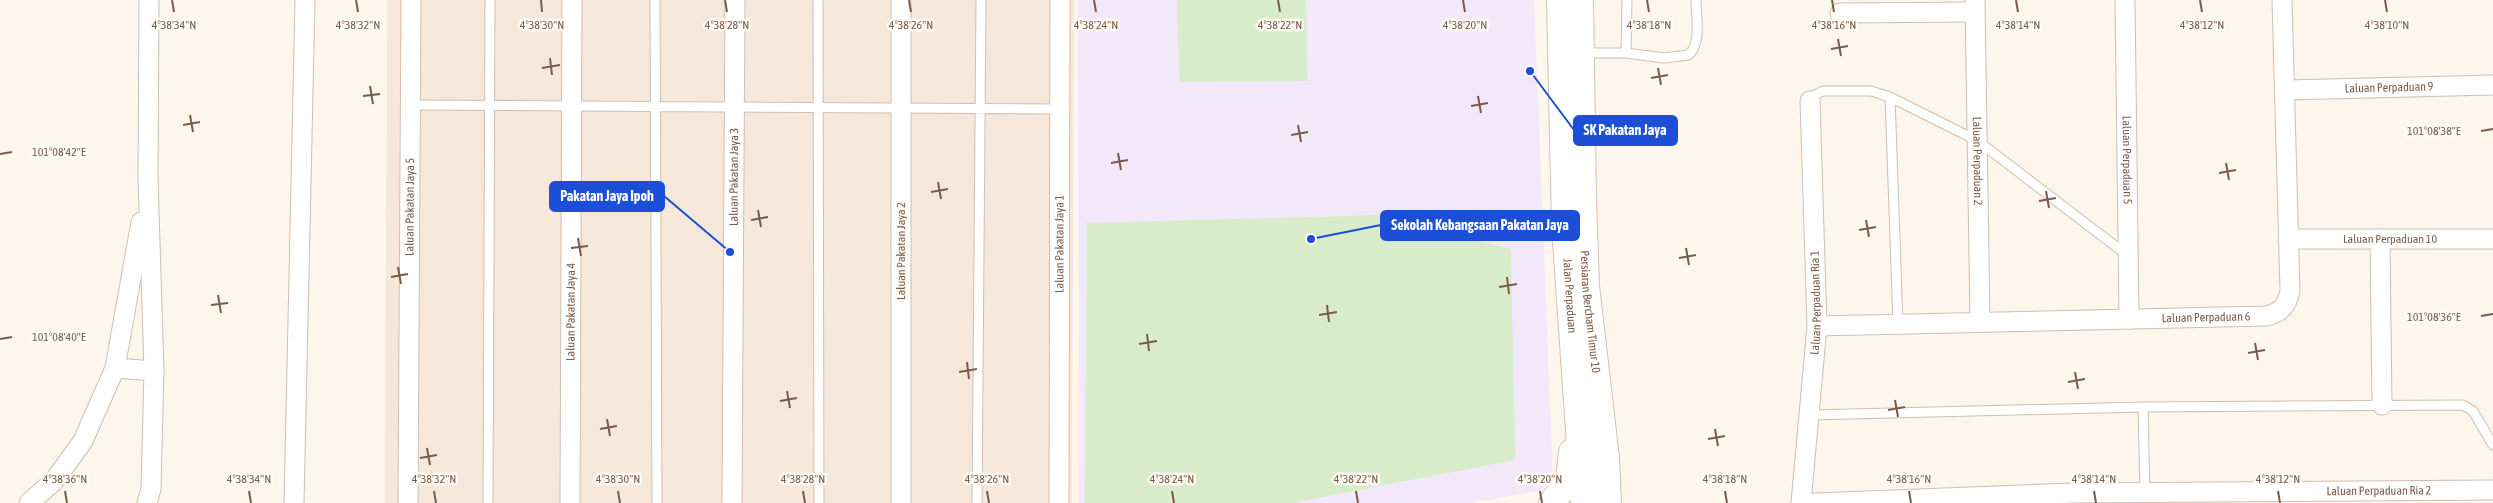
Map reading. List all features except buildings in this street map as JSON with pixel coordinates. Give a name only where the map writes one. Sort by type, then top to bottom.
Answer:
[{"type":"street","points":[[147,503],[151,489],[154,371],[148,178],[149,0]]},
{"type":"street","points":[[294,503],[305,0]]},
{"type":"street","name":"Laluan Pakatan Jaya 5","points":[[408,503],[411,0]]},
{"type":"street","name":"Laluan Pakatan Jaya 4","points":[[570,503],[572,0]]},
{"type":"street","name":"Laluan Pakatan Jaya 3","points":[[732,503],[735,0]]},
{"type":"street","name":"Laluan Pakatan Jaya 2","points":[[901,0],[901,503]]},
{"type":"street","name":"Laluan Pakatan Jaya 1","points":[[1059,496],[1060,0]]},
{"type":"street","name":"Jalan Perpaduan","points":[[1560,0],[1570,54],[1565,227],[1582,350],[1584,503]]},
{"type":"street","points":[[1570,54],[1580,0]]},
{"type":"street","name":"Laluan Perpaduan 5","points":[[2126,0],[2129,319]]},
{"type":"street","name":"Laluan Perpaduan 6","points":[[1817,326],[2276,314],[2288,300],[2282,0]]},
{"type":"street","points":[[1840,13],[1975,6]]},
{"type":"street","name":"Laluan Perpaduan 2","points":[[1975,6],[1980,322]]},
{"type":"street","name":"Laluan Perpaduan 9","points":[[2284,90],[2493,86]]},
{"type":"street","name":"Laluan Perpaduan Ria 1","points":[[1801,503],[1817,326],[1810,101]]},
{"type":"street","points":[[28,503],[54,481],[83,441],[115,368],[148,178]]},
{"type":"street","name":"Laluan Perpaduan 10","points":[[2288,238],[2493,239]]},
{"type":"street","points":[[2380,239],[2382,405]]},
{"type":"street","points":[[1552,503],[1569,479],[1582,350]]},
{"type":"street","points":[[1582,350],[1598,503]]},
{"type":"street","name":"Persiaran Bercham Timur 10","points":[[1582,350],[1606,458],[1608,503]]},
{"type":"street","points":[[115,368],[154,371]]},
{"type":"street","name":"Laluan Perpaduan Ria 2","points":[[1815,503],[2073,498],[2145,493],[2493,490]]},
{"type":"lane","points":[[488,503],[490,0]]},
{"type":"lane","points":[[655,0],[657,503]]},
{"type":"lane","points":[[818,0],[819,503]]},
{"type":"lane","points":[[977,503],[981,0]]},
{"type":"lane","points":[[1626,53],[1627,0]]},
{"type":"lane","points":[[1570,54],[1626,53],[1664,58],[1688,55],[1692,52],[1696,40],[1696,0]]},
{"type":"lane","points":[[1810,101],[1813,96],[1823,91],[1870,91],[1890,97],[1978,141],[2129,256]]},
{"type":"lane","points":[[1890,97],[1898,324]]},
{"type":"lane","points":[[411,105],[1060,109]]},
{"type":"lane","points":[[1810,415],[2143,407],[2467,406],[2473,411],[2493,445]]},
{"type":"lane","points":[[2143,407],[2145,493]]},
{"type":"shaded area","points":[[387,0],[1074,0],[1072,503],[385,503]]},
{"type":"shaded area","points":[[1078,0],[1534,0],[1553,478],[1541,491],[1468,503],[1079,503]]},
{"type":"green space","points":[[1177,0],[1306,0],[1307,81],[1179,82]]},
{"type":"green space","points":[[1461,213],[1463,237],[1511,249],[1515,460],[1292,503],[1085,503],[1087,223]]},
{"type":"place","name":"SK Pakatan Jaya","points":[[1530,71]]},
{"type":"place","name":"Sekolah Kebangsaan Pakatan Jaya","points":[[1311,239]]},
{"type":"place","name":"Pakatan Jaya Ipoh","points":[[730,252]]}]
